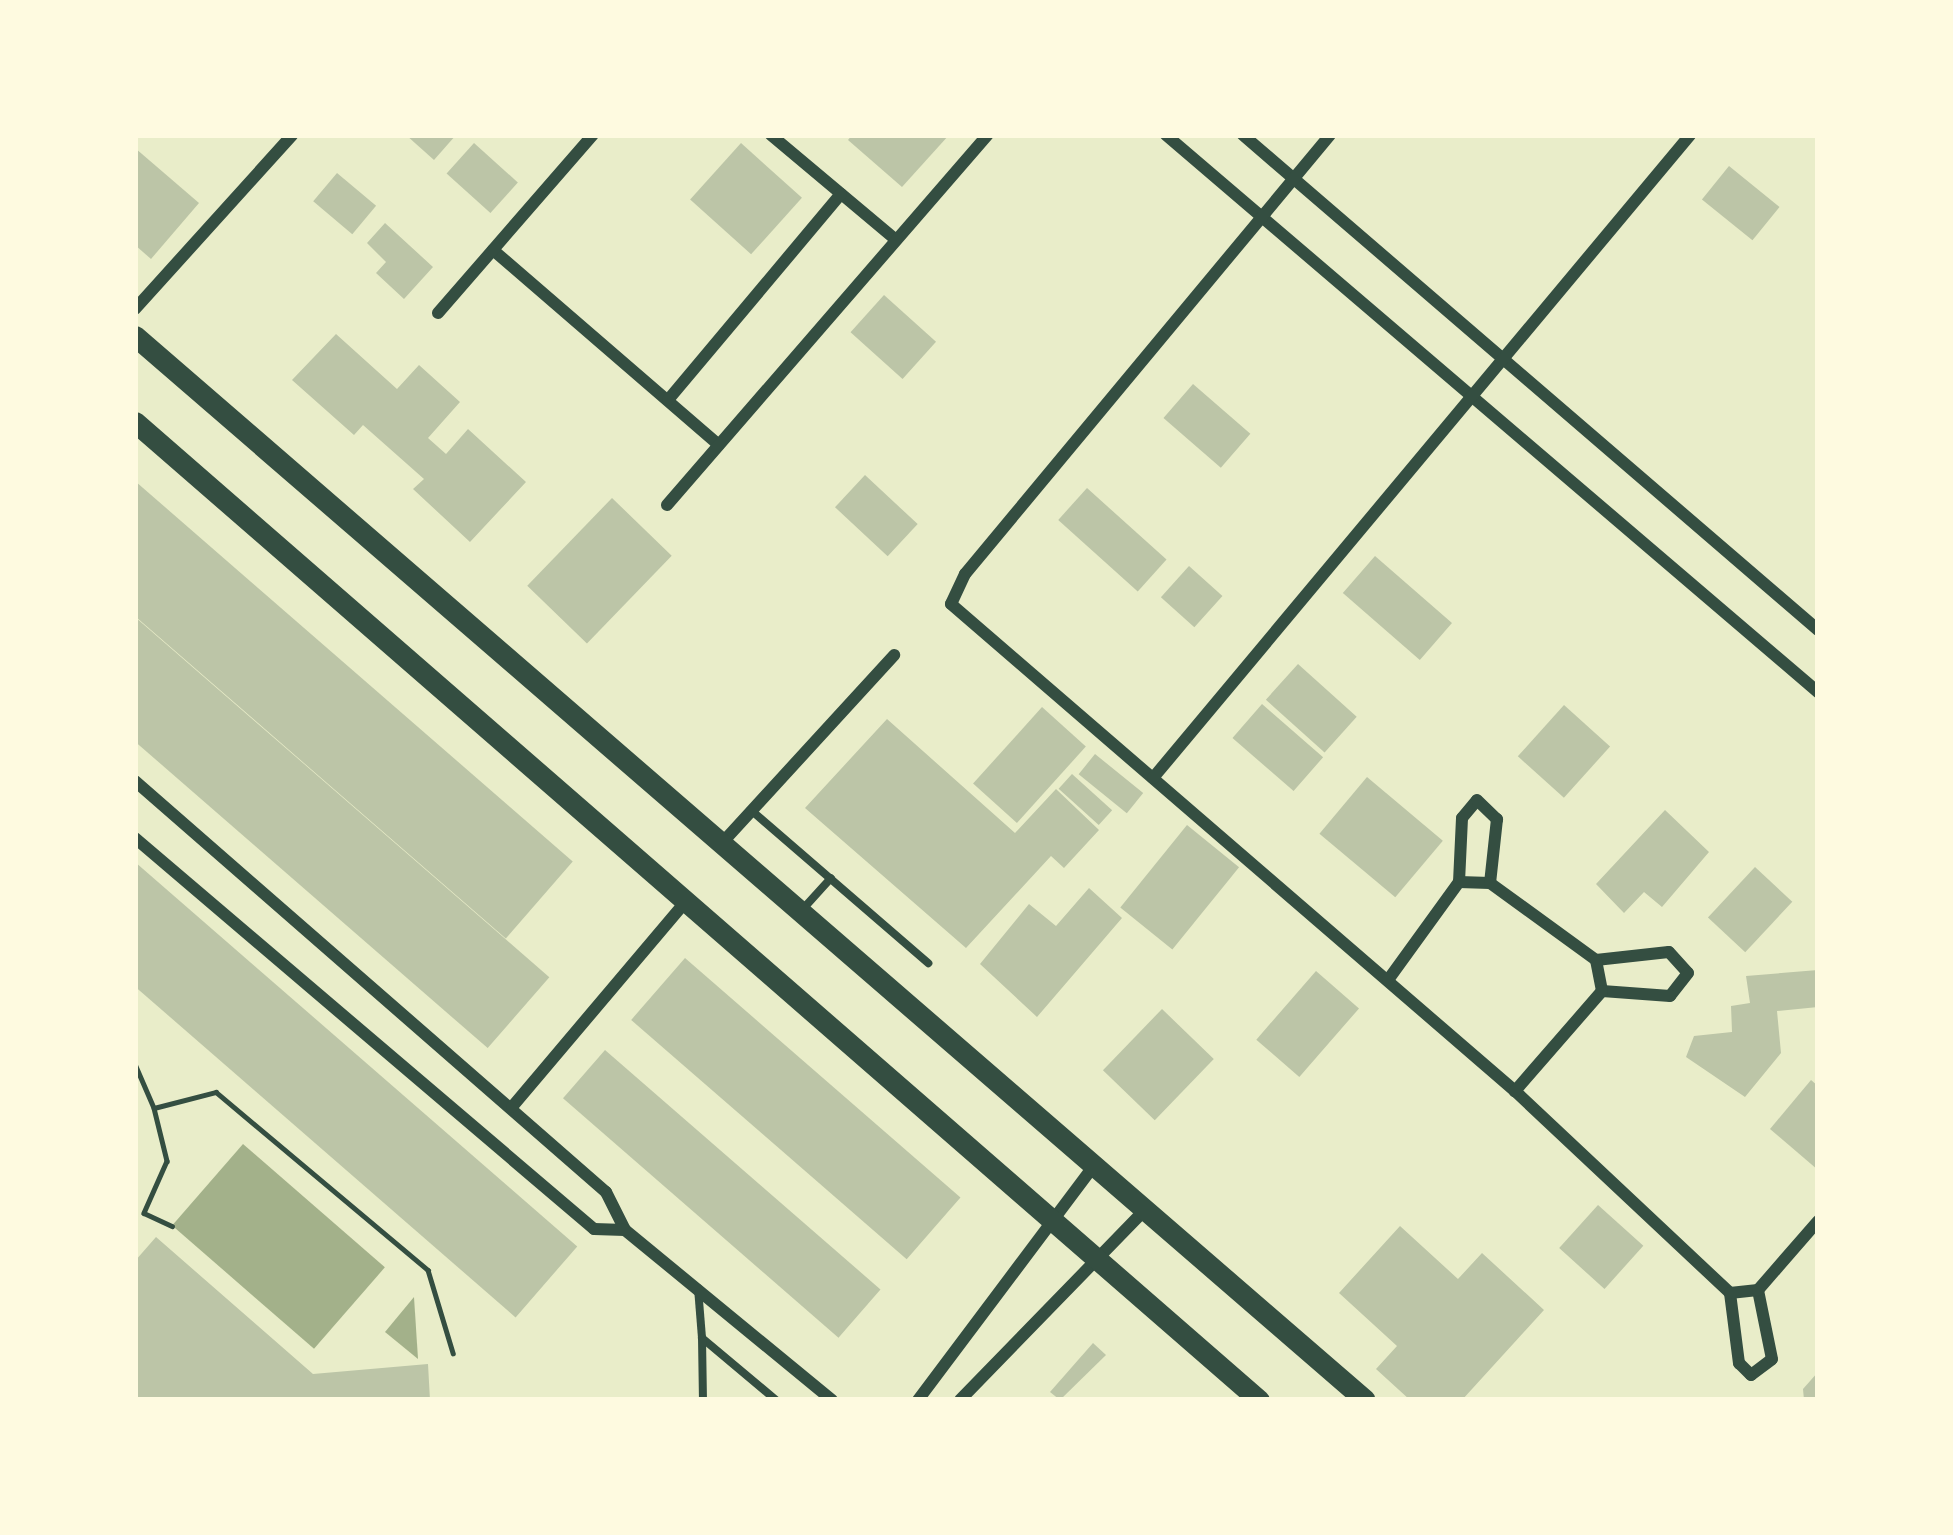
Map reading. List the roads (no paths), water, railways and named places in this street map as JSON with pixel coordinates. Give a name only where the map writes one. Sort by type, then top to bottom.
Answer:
[{"type":"main road","points":[[135,336],[1365,1400]]},
{"type":"main road","points":[[135,422],[1259,1400]]},
{"type":"street","points":[[135,309],[292,135]]},
{"type":"street","points":[[438,314],[593,135]]},
{"type":"street","points":[[771,135],[896,240]]},
{"type":"street","points":[[668,505],[987,135]]},
{"type":"street","points":[[1166,135],[1818,692]]},
{"type":"street","points":[[1243,135],[1818,630]]},
{"type":"street","points":[[1330,135],[951,593],[956,614],[1515,1091],[1730,1293],[1739,1363],[1751,1375],[1766,1371],[1772,1358],[1758,1290]]},
{"type":"street","points":[[1153,778],[1506,361],[1690,135]]},
{"type":"street","points":[[668,400],[841,194]]},
{"type":"street","points":[[493,250],[719,445]]},
{"type":"street","points":[[722,843],[894,655]]},
{"type":"street","points":[[136,784],[606,1192],[625,1230],[713,1297],[832,1400]]},
{"type":"street","points":[[1388,980],[1459,882],[1462,818],[1477,800],[1497,819],[1490,884]]},
{"type":"street","points":[[135,838],[594,1229],[625,1230]]},
{"type":"street","points":[[1459,882],[1490,884],[1596,960],[1669,952],[1688,973],[1670,996],[1602,991]]},
{"type":"street","points":[[512,1107],[686,901]]},
{"type":"street","points":[[1596,960],[1602,991]]},
{"type":"street","points":[[1515,1091],[1602,991]]},
{"type":"street","points":[[918,1400],[1049,1218],[1094,1166]]},
{"type":"street","points":[[960,1400],[1145,1210]]},
{"type":"street","points":[[1730,1293],[1758,1290],[1818,1221]]},
{"type":"lane","points":[[752,812],[928,963]]},
{"type":"lane","points":[[800,911],[831,878]]},
{"type":"lane","points":[[698,1286],[704,1400]]},
{"type":"lane","points":[[703,1338],[776,1400]]}]
